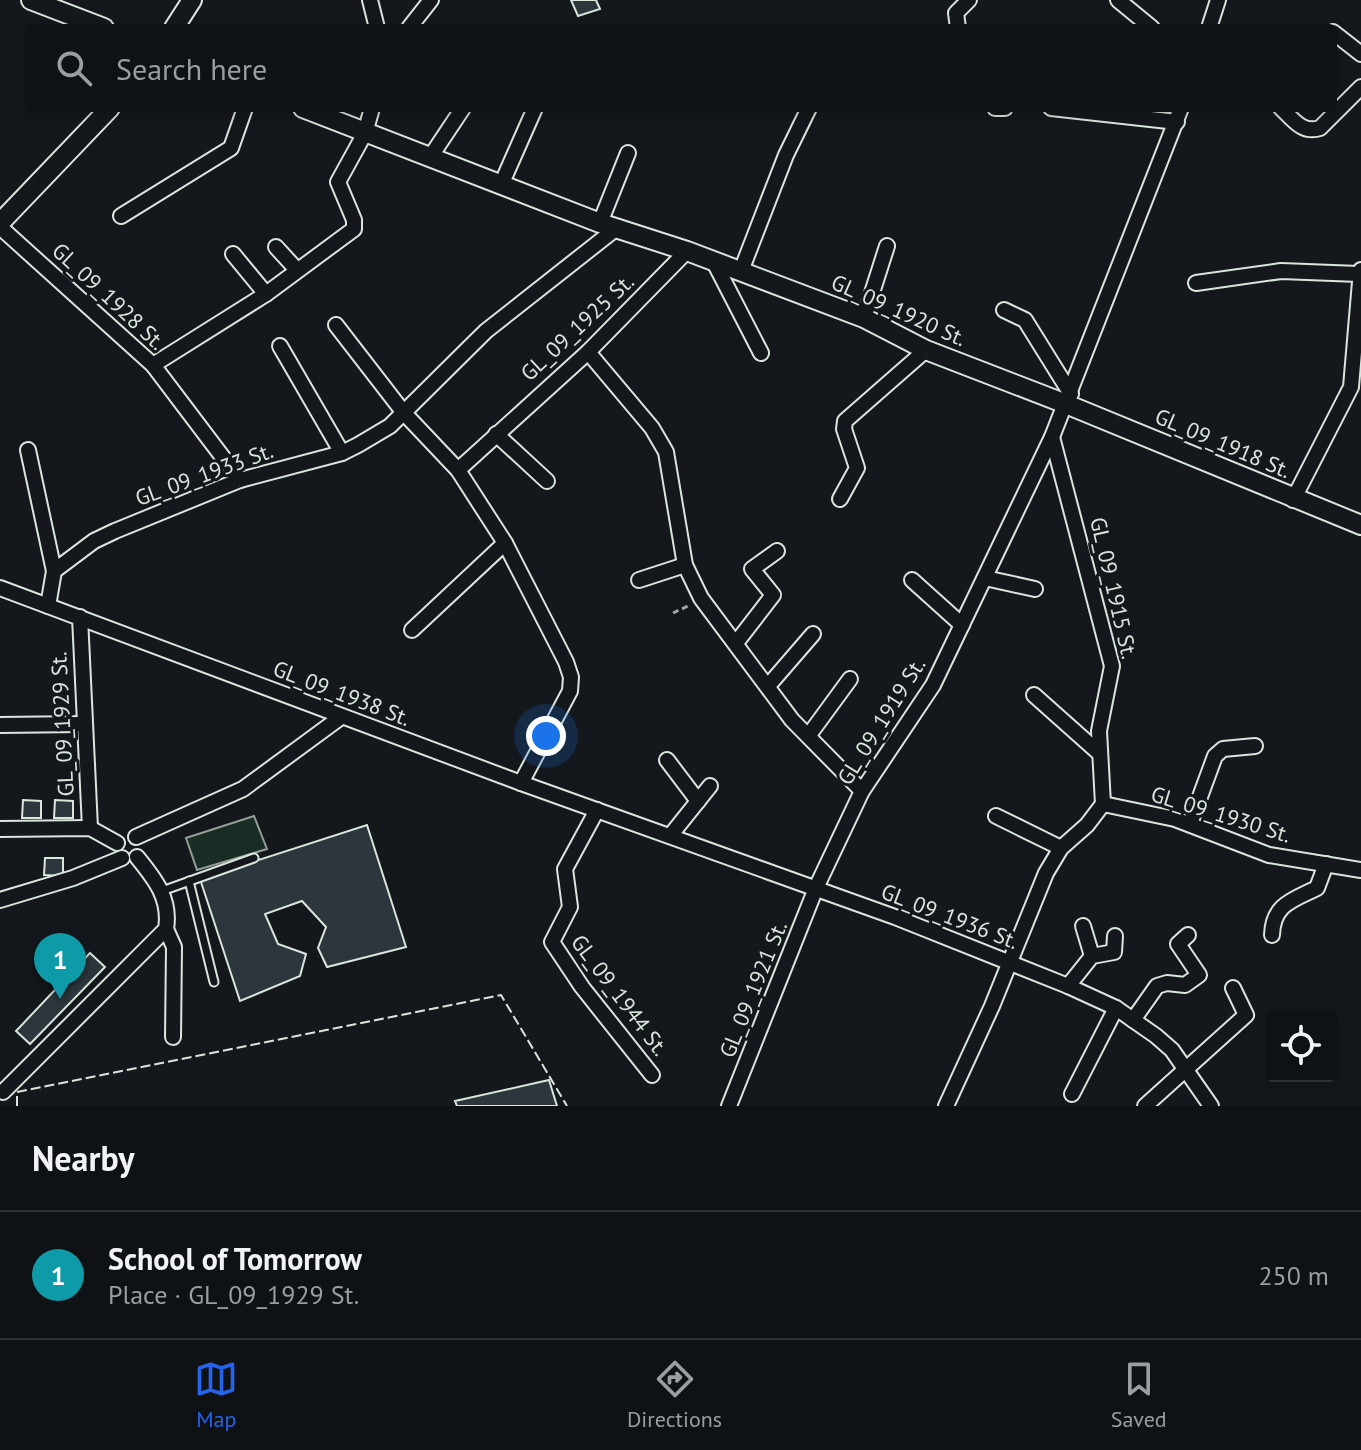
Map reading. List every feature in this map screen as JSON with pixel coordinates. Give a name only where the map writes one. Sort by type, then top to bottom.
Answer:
[{"type":"main road","points":[[31,0],[94,24]]},
{"type":"main road","points":[[177,24],[192,0]]},
{"type":"main road","points":[[0,225],[106,112]]},
{"type":"main road","name":"GL_09_1920 St.","points":[[313,112],[501,185],[713,260],[864,318],[926,350],[1069,399]]},
{"type":"main road","name":"GL_09_1918 St.","points":[[1069,399],[1293,500],[1361,525]]},
{"type":"street","points":[[370,0],[376,24]]},
{"type":"street","points":[[412,24],[431,0]]},
{"type":"street","points":[[957,24],[956,13],[969,0]]},
{"type":"street","points":[[1118,0],[1147,24]]},
{"type":"street","points":[[1210,24],[1218,0]]},
{"type":"street","points":[[1337,35],[1361,54]]},
{"type":"street","points":[[1337,111],[1361,87]]},
{"type":"street","points":[[121,216],[231,148],[244,112]]},
{"type":"street","points":[[153,365],[266,294],[354,229],[354,220],[338,182],[365,133],[371,112]]},
{"type":"street","points":[[431,156],[460,112]]},
{"type":"street","points":[[501,185],[533,112]]},
{"type":"street","points":[[741,271],[786,155],[807,112]]},
{"type":"street","points":[[1124,112],[1179,115]]},
{"type":"street","points":[[1285,112],[1304,129],[1314,131],[1336,112]]},
{"type":"street","name":"GL_09_1919 St.","points":[[816,888],[862,791],[926,697],[1052,437],[1179,115]]},
{"type":"street","points":[[609,225],[628,153]]},
{"type":"street","name":"GL_09_1928 St.","points":[[0,225],[153,365],[240,480]]},
{"type":"street","name":"GL_09_1933 St.","points":[[54,571],[94,541],[240,480],[342,453],[390,426],[486,331],[609,225]]},
{"type":"street","points":[[864,318],[887,246]]},
{"type":"street","points":[[276,247],[297,270]]},
{"type":"street","name":"GL_09_1925 St.","points":[[458,470],[588,352],[687,251]]},
{"type":"street","points":[[233,254],[266,294]]},
{"type":"street","points":[[713,260],[761,353]]},
{"type":"street","points":[[1196,283],[1281,271],[1360,272],[1356,387],[1293,500]]},
{"type":"street","points":[[1004,310],[1025,320],[1069,399]]},
{"type":"street","points":[[336,325],[404,413],[458,470],[505,543],[571,677],[570,691],[521,783]]},
{"type":"street","points":[[280,346],[342,453]]},
{"type":"street","points":[[840,499],[857,468],[844,429],[845,421],[926,350]]},
{"type":"street","points":[[588,352],[652,428],[666,452],[685,565],[701,598],[792,720],[862,791]]},
{"type":"street","points":[[496,434],[547,481]]},
{"type":"street","name":"GL_09_1915 St.","points":[[1052,437],[1112,666],[1099,731],[1103,804]]},
{"type":"street","points":[[28,450],[54,571],[48,606]]},
{"type":"street","points":[[412,630],[505,543]]},
{"type":"street","points":[[736,643],[773,595],[752,569],[777,551]]},
{"type":"street","points":[[639,580],[685,565]]},
{"type":"street","points":[[985,578],[1035,589]]},
{"type":"street","points":[[912,580],[962,625]]},
{"type":"street","name":"GL_09_1938 St.","points":[[0,588],[341,717],[816,888]]},
{"type":"street","name":"GL_09_1929 St.","points":[[80,617],[82,724],[90,828]]},
{"type":"street","points":[[768,686],[813,634]]},
{"type":"street","points":[[809,735],[850,679]]},
{"type":"street","points":[[1034,695],[1098,752]]},
{"type":"street","points":[[0,900],[73,878],[141,847],[136,837],[243,789],[341,717]]},
{"type":"street","points":[[0,725],[82,724]]},
{"type":"street","points":[[1190,824],[1215,756],[1223,749],[1255,746]]},
{"type":"street","points":[[667,760],[698,801]]},
{"type":"street","points":[[670,836],[710,786]]},
{"type":"street","points":[[946,1106],[1010,962],[1031,904],[1061,848],[1087,825],[1103,804]]},
{"type":"street","name":"GL_09_1930 St.","points":[[1103,804],[1190,824],[1269,855],[1361,870]]},
{"type":"street","name":"GL_09_1944 St.","points":[[597,810],[565,869],[570,907],[552,942],[582,987],[652,1075]]},
{"type":"street","points":[[996,816],[1061,848]]},
{"type":"street","points":[[0,829],[90,828],[125,853],[162,891],[169,913],[166,929],[2,1096]]},
{"type":"street","points":[[1272,935],[1280,907],[1317,888],[1326,864]]},
{"type":"street","name":"GL_09_1936 St.","points":[[816,888],[1010,962],[1116,1008],[1172,1050],[1211,1106]]},
{"type":"street","name":"GL_09_1921 St.","points":[[729,1106],[816,888]]},
{"type":"street","points":[[1083,926],[1092,956]]},
{"type":"street","points":[[166,929],[174,947],[173,1037]]},
{"type":"street","points":[[1133,1020],[1157,986],[1167,983],[1185,985],[1199,975],[1178,944],[1188,935]]},
{"type":"street","points":[[1068,986],[1092,956],[1114,952],[1115,936]]},
{"type":"street","points":[[1145,1106],[1246,1015],[1233,988]]},
{"type":"street","points":[[1072,1094],[1116,1008]]},
{"type":"lane","points":[[162,891],[254,858]]},
{"type":"lane","points":[[189,881],[214,982]]},
{"type":"path","points":[[673,613],[701,598]]},
{"type":"green space","points":[[254,816],[267,849],[197,870],[186,838]]},
{"type":"building","points":[[571,0],[596,0],[600,9],[578,16]]},
{"type":"building","points":[[23,800],[41,801],[41,818],[22,818]]},
{"type":"building","points":[[55,800],[73,801],[73,818],[54,818]]},
{"type":"building","points":[[367,825],[406,947],[327,967],[318,948],[326,927],[302,901],[265,914],[278,944],[306,954],[300,976],[240,1001],[200,879]]},
{"type":"building","points":[[45,858],[63,858],[63,876],[44,875]]},
{"type":"building","points":[[90,953],[105,967],[30,1044],[16,1031]]},
{"type":"building","points":[[549,1080],[557,1106],[457,1106],[455,1101]]},
{"type":"fence","points":[[17,1106],[17,1092],[501,995],[567,1106]]},
{"type":"place","name":"School of Tomorrow","points":[[60,999]]}]
